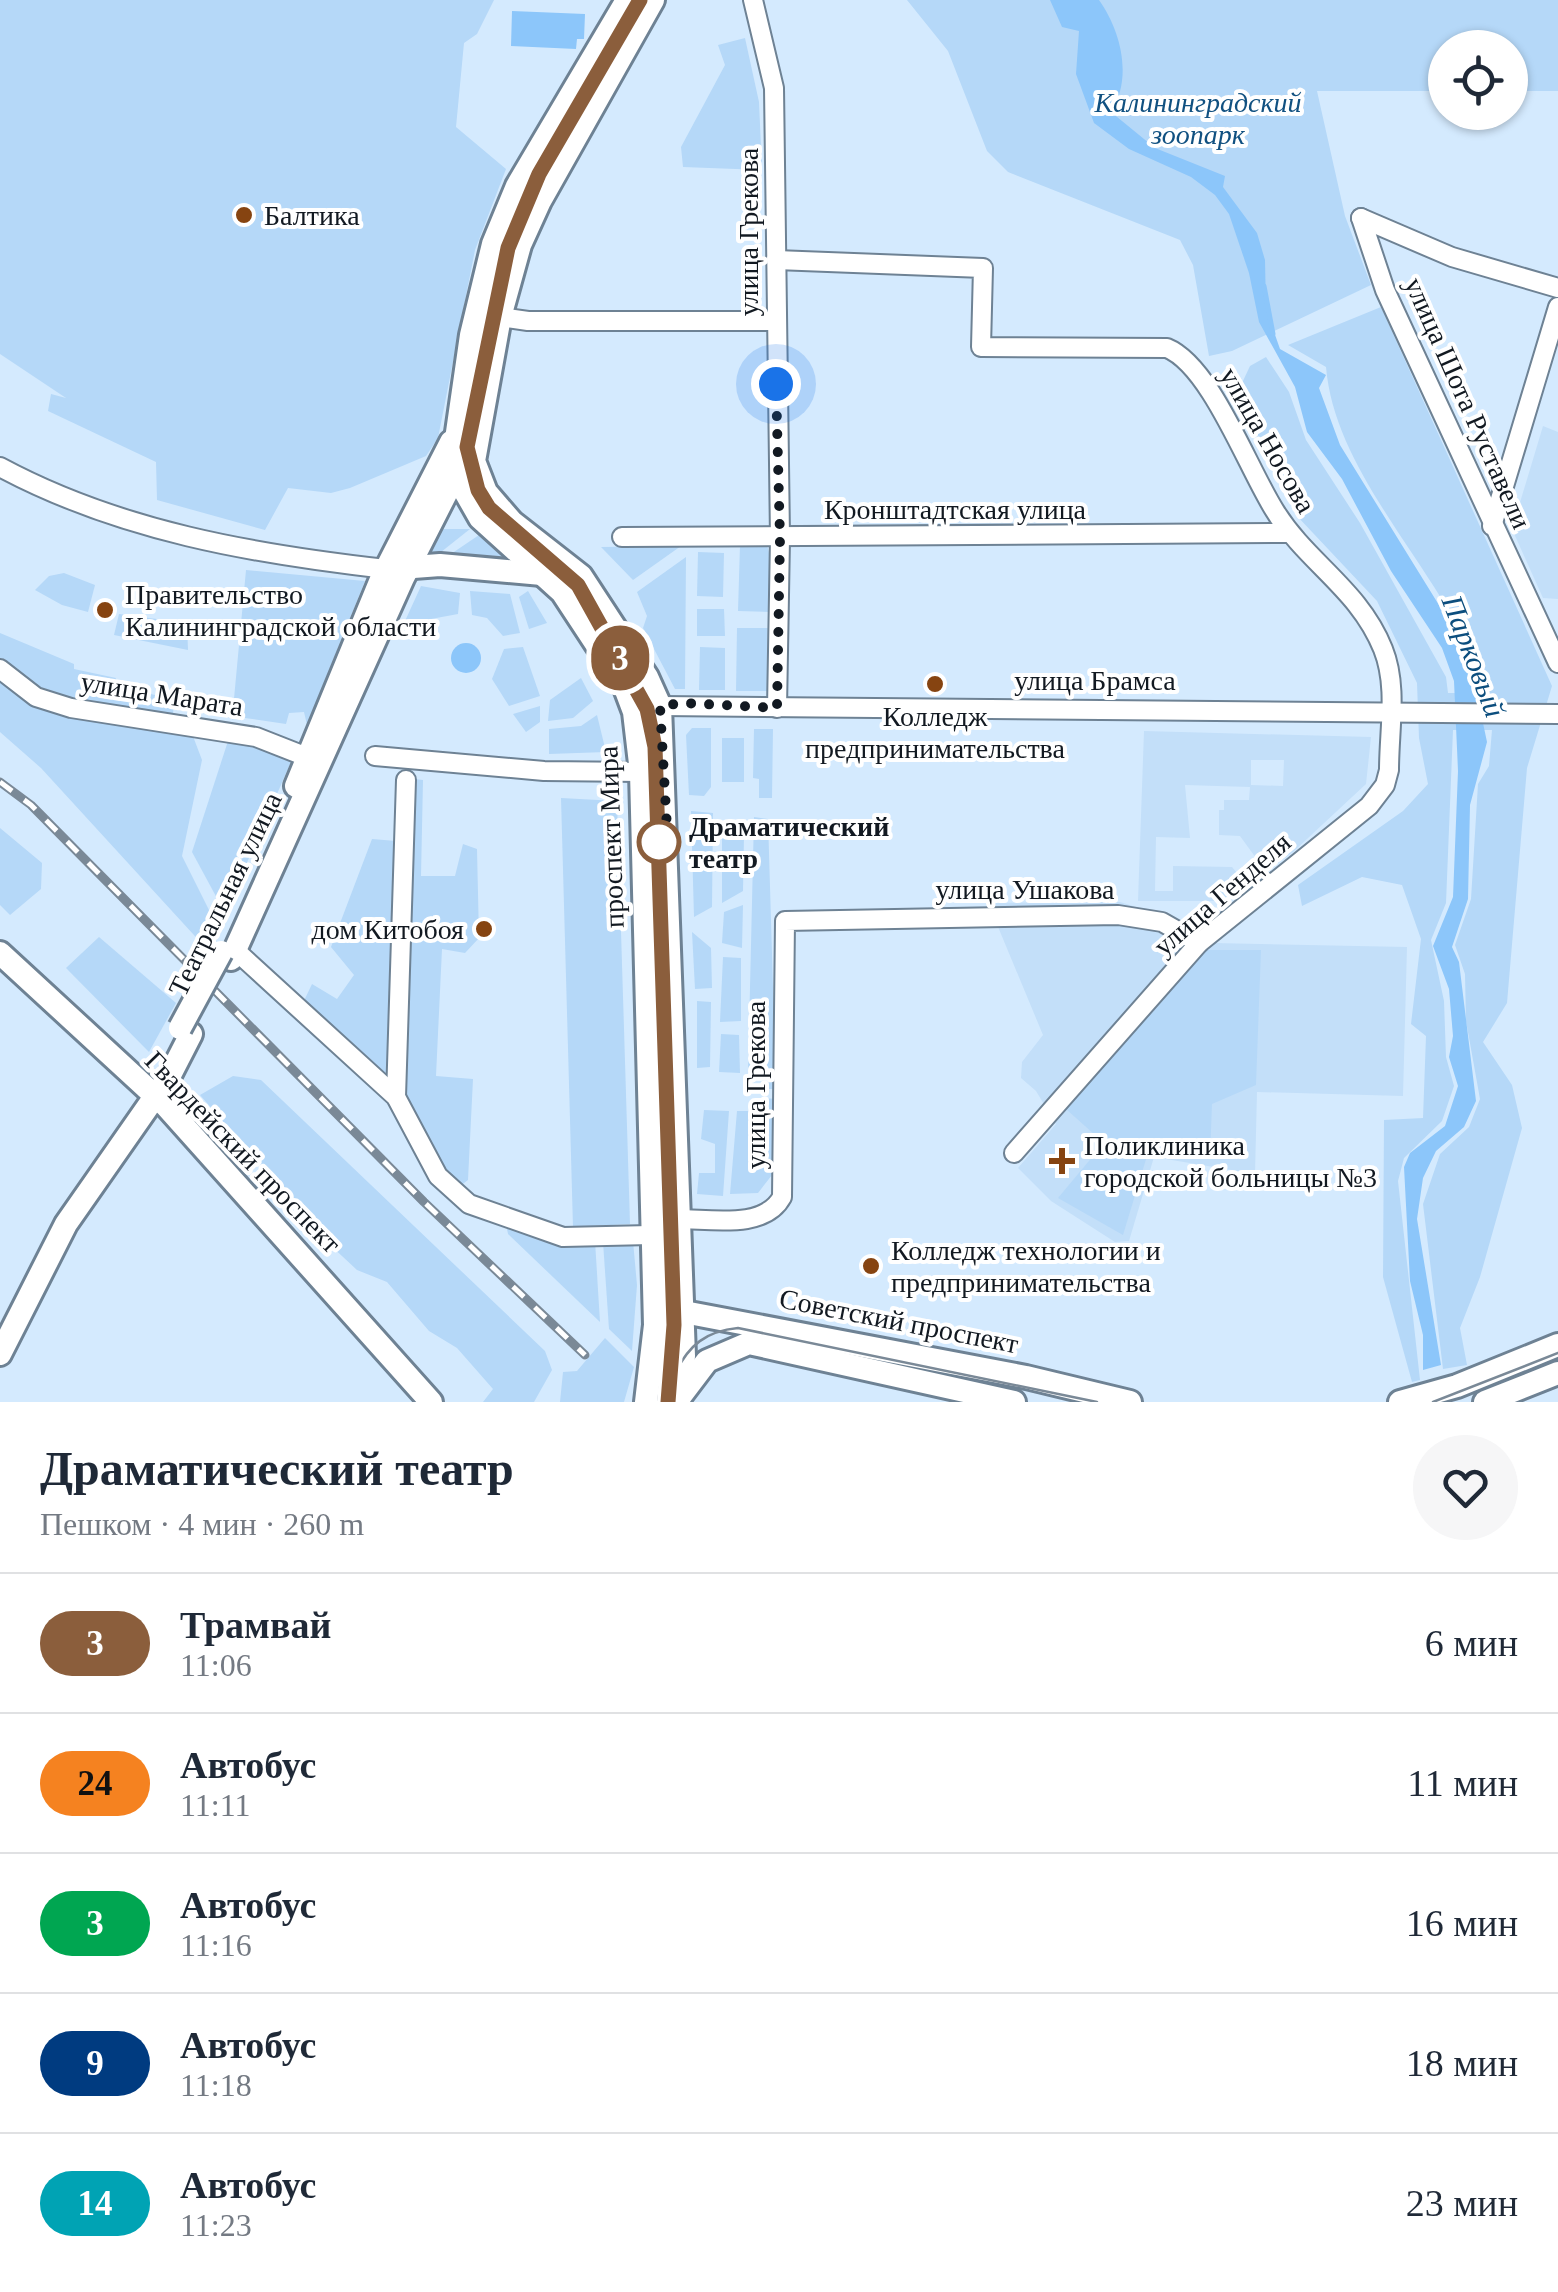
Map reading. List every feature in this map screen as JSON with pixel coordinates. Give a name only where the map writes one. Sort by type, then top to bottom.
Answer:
[{"type":"main road","name":"проспект Мира","points":[[627,0],[517,186],[493,244],[464,442],[486,492],[512,522],[581,576],[646,676],[660,706],[666,772],[682,1308],[680,1398]]},
{"type":"main road","name":"проспект Мира","points":[[646,1402],[655,1317],[631,772],[634,712],[591,634],[546,575],[509,548],[479,517],[456,476],[520,245],[540,200],[653,0]]},
{"type":"main road","name":"Театральная улица","points":[[0,1354],[66,1224],[150,1092],[229,954],[397,569],[406,530],[464,442]]},
{"type":"main road","name":"Театральная улица","points":[[397,569],[431,524],[456,476]]},
{"type":"main road","points":[[406,530],[479,517],[512,522]]},
{"type":"main road","points":[[397,569],[440,565],[546,575]]},
{"type":"main road","name":"улица Брамса","points":[[634,712],[660,706]]},
{"type":"main road","points":[[631,772],[666,772]]},
{"type":"main road","name":"Гвардейский проспект","points":[[0,953],[150,1092],[431,1402]]},
{"type":"main road","name":"Театральная улица","points":[[0,1322],[56,1218],[150,1092]]},
{"type":"main road","points":[[650,1235],[679,1227]]},
{"type":"main road","name":"Советский проспект","points":[[655,1317],[682,1308],[1130,1402]]},
{"type":"main road","name":"Советский проспект","points":[[680,1398],[708,1361],[736,1345],[749,1343],[1014,1402]]},
{"type":"main road","points":[[1400,1402],[1457,1386],[1558,1345]]},
{"type":"main road","points":[[1486,1402],[1558,1374]]},
{"type":"street","name":"улица Грекова","points":[[753,0],[774,88],[780,538],[777,708]]},
{"type":"street","name":"улица Шота Руставели","points":[[1558,288],[1452,257],[1360,218],[1385,290],[1558,663]]},
{"type":"street","name":"улица Носова","points":[[776,260],[984,268],[981,347],[1166,348],[1179,352],[1201,379],[1290,533],[1360,603],[1391,676],[1390,712]]},
{"type":"street","points":[[1492,526],[1558,307]]},
{"type":"street","points":[[500,317],[542,321],[775,321]]},
{"type":"street","points":[[0,466],[39,488],[152,528],[248,551],[397,569]]},
{"type":"street","name":"Кронштадтская улица","points":[[622,537],[1290,533]]},
{"type":"street","name":"улица Марата","points":[[0,670],[36,697],[72,708],[256,737],[314,760]]},
{"type":"street","name":"улица Брамса","points":[[660,706],[684,703],[777,708],[1549,714]]},
{"type":"street","name":"улица Генделя","points":[[1014,1153],[1199,943],[1369,806],[1385,785],[1389,770],[1390,712]]},
{"type":"street","points":[[375,756],[544,772],[631,772]]},
{"type":"street","points":[[396,1097],[406,780]]},
{"type":"street","name":"улица Ушакова","points":[[785,921],[1118,915],[1162,922],[1199,943]]},
{"type":"street","name":"улица Грекова","points":[[679,1227],[762,1216],[775,1210],[782,1197],[785,921]]},
{"type":"street","points":[[229,954],[396,1097],[438,1176],[452,1192],[502,1218],[563,1237],[650,1235]]},
{"type":"shaded area","points":[[1050,0],[1099,0],[1107,12],[1118,40],[1123,70],[1118,99],[1111,112],[1155,148],[1225,176],[1223,187],[1257,233],[1265,260],[1266,309],[1280,349],[1326,375],[1319,388],[1340,445],[1468,652],[1487,742],[1470,805],[1468,899],[1452,947],[1459,962],[1476,1101],[1464,1127],[1436,1151],[1423,1178],[1417,1219],[1441,1365],[1423,1370],[1423,1335],[1410,1281],[1404,1167],[1410,1153],[1445,1126],[1458,1086],[1449,1057],[1453,1036],[1449,989],[1433,946],[1453,897],[1458,771],[1454,681],[1442,648],[1391,571],[1342,479],[1307,432],[1295,387],[1259,322],[1249,273],[1229,214],[1215,195],[1191,177],[1129,149],[1094,123],[1076,74],[1079,31],[1062,27]]},
{"type":"shaded area","points":[[512,11],[585,14],[584,39],[577,39],[576,49],[511,46]]},
{"type":"shaded area","points":[[1543,426],[1558,432],[1558,599],[1543,598],[1512,529]]},
{"type":"shaded area","points":[[466,643],[480,652],[481,658],[472,672],[466,673],[452,664],[451,658],[460,644]]},
{"type":"shaded area","points":[[1144,731],[1371,737],[1366,784],[1293,852],[1226,901],[1138,901]],"holes":[[[1251,760],[1284,760],[1283,786],[1251,785]],[[1185,785],[1250,787],[1249,800],[1224,800],[1224,810],[1219,810],[1219,835],[1240,836],[1264,869],[1246,884],[1232,867],[1173,866],[1173,891],[1155,891],[1156,837],[1190,838]]]},
{"type":"shaded area","points":[[1120,902],[1178,920],[1213,943],[1407,947],[1403,1096],[1257,1092],[1255,1174],[1154,1157],[1129,1241],[1115,1242],[1051,1201],[1018,1168],[1056,1124],[1036,1091],[1021,1078],[1022,1062],[1043,1035],[996,922],[995,903]]},
{"type":"green space","name":"Балтика","points":[[0,0],[494,0],[477,34],[464,43],[456,127],[506,169],[475,250],[438,438],[426,456],[331,493],[288,488],[265,530],[157,500],[156,462],[48,411],[51,394],[66,398],[0,354]]},
{"type":"green space","name":"Калининградский зоопарк","points":[[907,0],[1558,0],[1558,91],[1528,91],[1528,30],[1428,30],[1428,91],[1317,91],[1345,216],[1371,285],[1232,351],[1209,356],[1193,265],[1180,240],[1008,172],[987,151],[948,51]]},
{"type":"green space","points":[[745,38],[759,102],[762,170],[683,167],[681,147],[725,65],[718,45]]},
{"type":"green space","points":[[1381,307],[1552,686],[1527,768],[1507,1003],[1483,1042],[1512,1085],[1522,1128],[1480,1277],[1460,1328],[1467,1365],[1443,1369],[1423,1204],[1440,1154],[1469,1127],[1480,1099],[1466,1021],[1465,974],[1455,945],[1471,899],[1478,784],[1489,766],[1492,730],[1453,730],[1446,903],[1431,940],[1444,1001],[1446,1057],[1454,1086],[1442,1121],[1404,1158],[1398,1181],[1420,1380],[1412,1382],[1383,1277],[1384,1120],[1423,1118],[1426,1036],[1411,1024],[1421,939],[1402,885],[1362,877],[1302,906],[1298,885],[1403,811],[1428,784],[1419,738],[1417,683],[1377,601],[1297,516],[1235,398],[1250,366],[1266,357],[1289,392],[1306,440],[1360,523],[1446,677],[1448,693],[1487,693],[1448,610],[1350,451],[1334,410],[1326,367],[1288,345]]},
{"type":"green space","points":[[440,529],[470,529],[436,556],[425,557]]},
{"type":"green space","points":[[479,535],[518,564],[448,556]]},
{"type":"green space","points":[[740,545],[767,545],[771,560],[770,612],[738,611]]},
{"type":"green space","points":[[681,546],[633,580],[601,547]]},
{"type":"green space","points":[[698,552],[724,553],[723,597],[697,596]]},
{"type":"green space","points":[[686,557],[685,689],[675,689],[643,628],[647,616],[637,592]]},
{"type":"green space","points":[[246,570],[365,581],[307,725],[304,712],[289,713],[286,724],[232,720]]},
{"type":"green space","points":[[64,573],[95,585],[88,612],[62,605],[35,590],[49,576]]},
{"type":"green space","points":[[421,586],[460,593],[458,614],[431,619],[420,636],[400,632]]},
{"type":"green space","points":[[470,591],[510,594],[520,633],[503,636],[487,618],[472,615]]},
{"type":"green space","points":[[528,591],[547,623],[529,629],[519,597]]},
{"type":"green space","points":[[697,609],[724,609],[725,636],[697,636]]},
{"type":"green space","points":[[119,614],[187,623],[188,650],[114,635]]},
{"type":"green space","points":[[737,628],[768,628],[767,691],[736,691]]},
{"type":"green space","points":[[0,633],[74,664],[74,669],[116,678],[113,686],[174,699],[173,715],[55,698],[0,663]]},
{"type":"green space","points":[[523,647],[540,696],[509,706],[492,679],[504,649]]},
{"type":"green space","points":[[700,647],[725,648],[725,690],[699,690]]},
{"type":"green space","points":[[581,678],[593,701],[573,718],[548,721],[550,700]]},
{"type":"green space","points":[[0,682],[29,705],[191,731],[202,760],[182,856],[216,924],[204,946],[41,768],[0,732]]},
{"type":"green space","points":[[540,706],[540,722],[526,732],[513,714]]},
{"type":"green space","points":[[597,715],[606,752],[549,754],[549,729],[581,726]]},
{"type":"green space","points":[[692,728],[711,728],[711,787],[704,796],[689,795],[686,735]]},
{"type":"green space","points":[[754,729],[773,729],[772,798],[759,798],[759,779],[753,778]]},
{"type":"green space","points":[[229,738],[256,745],[291,762],[225,913],[192,852]]},
{"type":"green space","points":[[722,738],[744,738],[744,782],[722,782]]},
{"type":"green space","points":[[414,779],[423,780],[421,876],[455,876],[463,844],[477,849],[479,938],[465,953],[442,949],[436,1076],[473,1079],[468,1180],[456,1189],[403,1096]]},
{"type":"green space","points":[[561,798],[617,801],[630,1224],[573,1227]]},
{"type":"green space","points":[[691,811],[713,813],[712,907],[694,917]]},
{"type":"green space","points":[[754,817],[768,819],[776,1089],[762,1089],[762,1073],[748,1073]]},
{"type":"green space","points":[[0,828],[42,863],[41,889],[10,915],[0,905]]},
{"type":"green space","points":[[722,834],[744,835],[743,891],[722,903]]},
{"type":"green space","points":[[372,839],[396,841],[393,1084],[302,1005],[312,984],[337,999],[354,975],[331,947]]},
{"type":"green space","points":[[743,905],[742,948],[722,943],[724,912]]},
{"type":"green space","points":[[692,932],[711,948],[712,988],[695,989]]},
{"type":"green space","points":[[99,937],[176,1003],[149,1052],[66,968]]},
{"type":"green space","points":[[1203,950],[1261,950],[1256,1085],[1212,1104],[1210,1157],[1150,1146],[1123,1235],[1058,1198],[1104,1143],[1066,1109]]},
{"type":"green space","points":[[723,957],[741,958],[741,1021],[720,1022]]},
{"type":"green space","points":[[697,1001],[711,1002],[710,1067],[697,1068]]},
{"type":"green space","points":[[721,1034],[739,1035],[740,1073],[719,1072]]},
{"type":"green space","points":[[233,1076],[261,1080],[545,1351],[552,1370],[534,1402],[483,1402],[493,1389],[457,1348],[429,1331],[387,1282],[357,1270],[328,1243],[200,1095]]},
{"type":"green space","points":[[763,1098],[777,1099],[772,1175],[758,1193],[730,1194],[737,1111],[762,1111]]},
{"type":"green space","points":[[704,1110],[729,1111],[723,1196],[697,1194],[699,1173],[715,1173],[715,1144],[701,1139]]},
{"type":"green space","points":[[506,1224],[595,1241],[600,1322],[508,1234]]},
{"type":"green space","points":[[633,1241],[637,1285],[632,1351],[609,1329],[603,1242]]},
{"type":"green space","points":[[605,1338],[634,1367],[624,1402],[560,1402],[563,1372],[577,1371]]},
{"type":"waterway","name":"Парковый","points":[[1264,286],[1273,334]]},
{"type":"tram line","points":[[640,0],[539,174],[508,249],[467,447],[478,490],[489,508],[578,585],[639,692],[655,747],[675,1325],[672,1391]]},
{"type":"tram line","name":"3","points":[[640,0],[539,174],[508,248],[467,447],[485,504],[578,585],[647,709],[655,747],[672,1218],[674,1354],[668,1402]]},
{"type":"tram line","points":[[675,1373],[700,1341],[717,1332],[738,1328],[1097,1402]]},
{"type":"tram line","points":[[1433,1402],[1558,1353]]},
{"type":"railway","points":[[0,782],[31,805],[424,1202],[585,1355]]},
{"type":"place","name":"Балтика","points":[[244,215]]},
{"type":"place","name":"Правительство Калининградской области","points":[[105,610]]},
{"type":"place","name":"Колледж предпринимательства","points":[[935,684]]},
{"type":"place","name":"Драматический театр","points":[[659,842]]},
{"type":"place","name":"дом Китобоя","points":[[484,929]]},
{"type":"place","name":"Поликлиника городской больницы №3","points":[[1062,1161]]},
{"type":"place","name":"Колледж технологии и предпринимательства","points":[[871,1266]]},
{"type":"route","points":[[659,842],[668,845],[660,706],[684,703],[777,708],[780,538],[776,384]]}]
